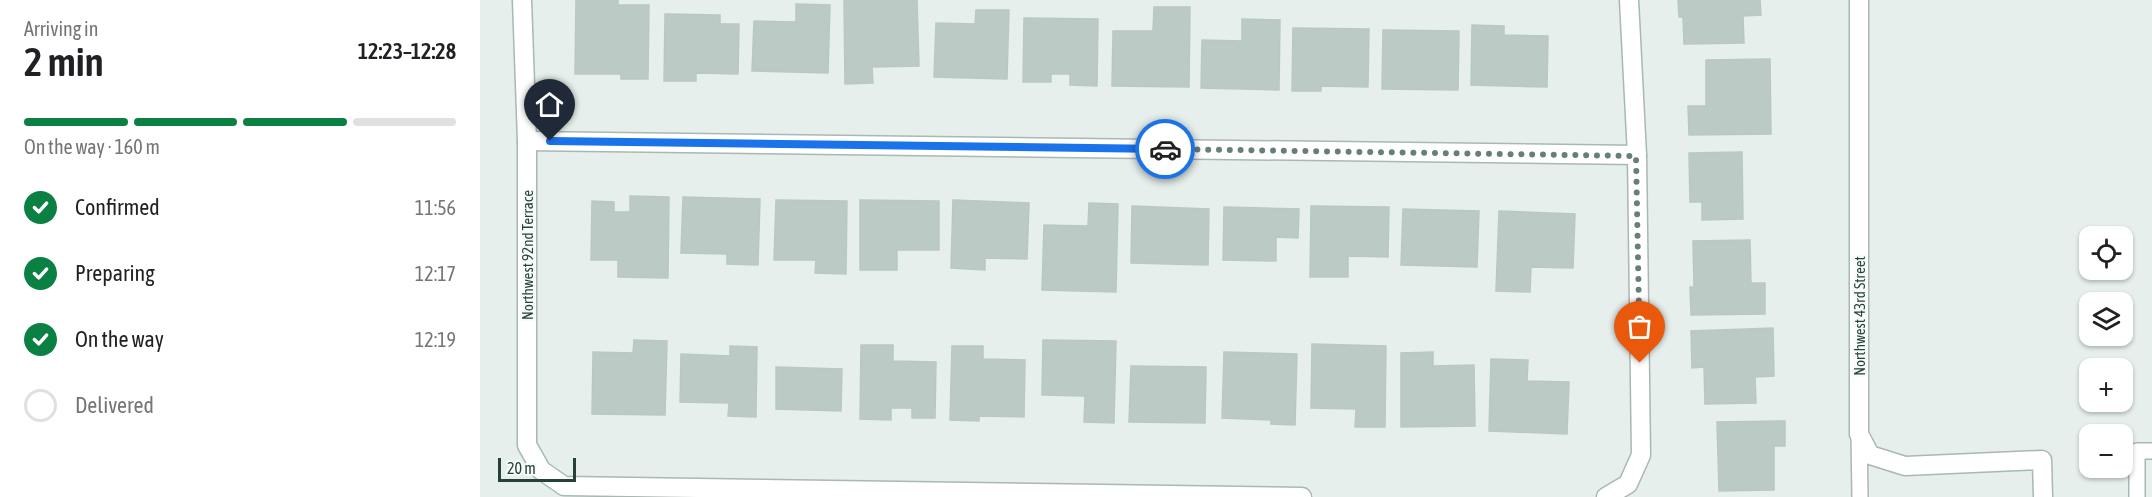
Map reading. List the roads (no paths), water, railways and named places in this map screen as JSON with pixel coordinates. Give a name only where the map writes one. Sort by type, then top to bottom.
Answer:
[{"type":"street","name":"Northwest 92nd Terrace","points":[[522,0],[527,141],[527,445],[541,470],[564,486],[1302,497]]},
{"type":"street","points":[[1606,497],[1628,484],[1641,455],[1636,156],[1629,0]]},
{"type":"street","name":"Northwest 43rd Street","points":[[1859,0],[1859,434]]},
{"type":"street","points":[[527,141],[1636,156]]},
{"type":"street","points":[[1859,434],[1870,455],[1905,466],[2042,460],[2043,497]]},
{"type":"lane","points":[[1859,434],[1860,497]]},
{"type":"lane","points":[[2138,497],[2145,451]]}]
